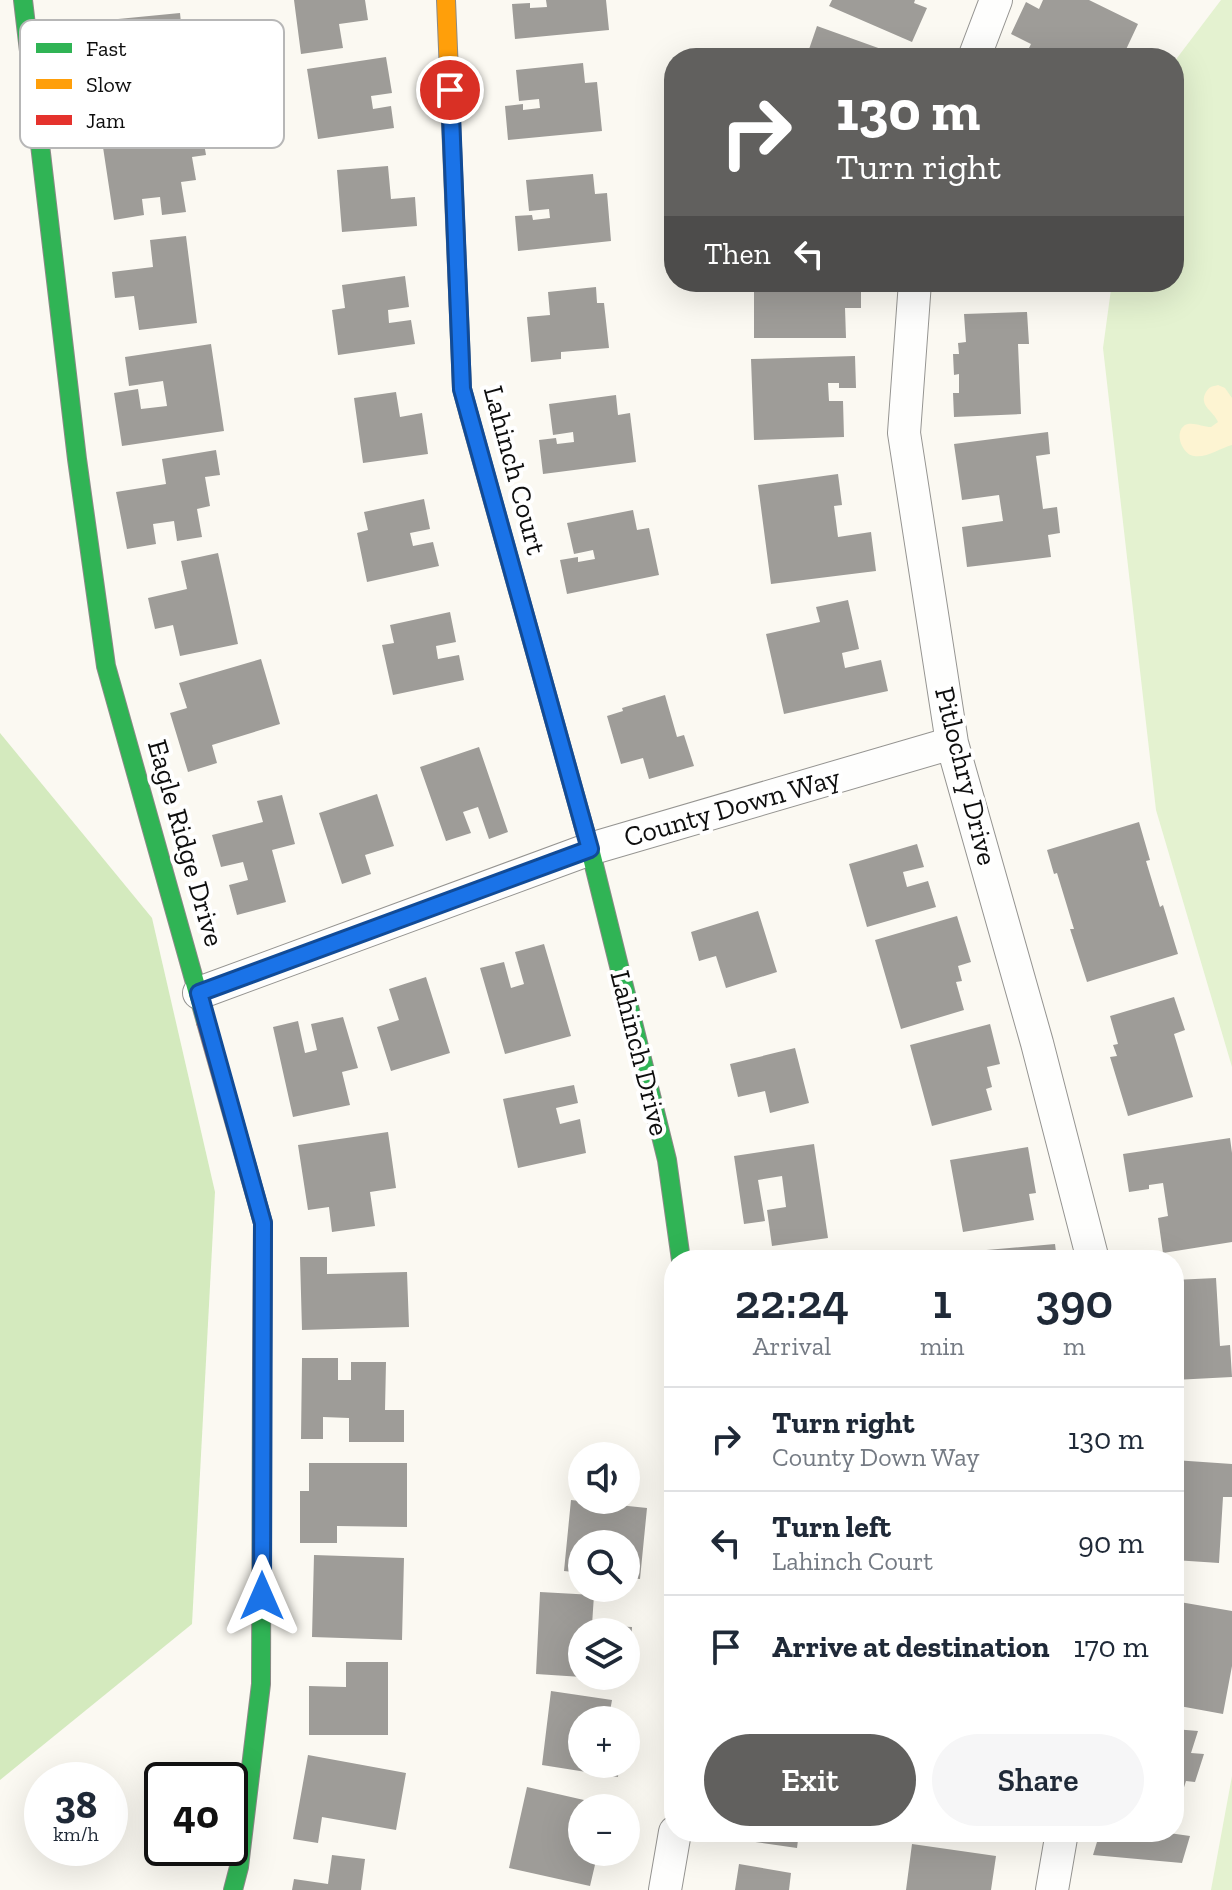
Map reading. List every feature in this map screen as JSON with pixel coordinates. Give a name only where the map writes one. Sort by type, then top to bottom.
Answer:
[{"type":"street","name":"Eagle Ridge Drive","points":[[23,0],[25,20]]},
{"type":"street","name":"Lahinch Court","points":[[446,0],[462,389],[590,849]]},
{"type":"street","points":[[978,48],[996,0]]},
{"type":"street","name":"Eagle Ridge Drive","points":[[40,148],[77,459],[106,666],[263,1223],[261,1684],[239,1867],[233,1890]]},
{"type":"street","name":"Pitlochry Drive","points":[[914,292],[904,433],[952,743],[1037,1043],[1090,1250]]},
{"type":"street","name":"County Down Way","points":[[199,993],[590,849],[952,743]]},
{"type":"street","name":"Lahinch Drive","points":[[590,849],[667,1160],[680,1250]]},
{"type":"street","points":[[665,1890],[673,1842]]},
{"type":"street","points":[[1052,1890],[1060,1842]]},
{"type":"green space","points":[[1221,0],[1232,0],[1232,1067],[1156,810],[1103,348],[1111,292],[1184,292],[1184,49]]},
{"type":"green space","points":[[0,733],[152,918],[215,1192],[192,1624],[0,1780]]},
{"type":"green space","points":[[1232,1776],[1232,1890],[1211,1890]]},
{"type":"sand","points":[[1218,385],[1225,388],[1232,398],[1232,445],[1204,456],[1190,455],[1181,443],[1181,429],[1191,424],[1211,427],[1218,422],[1205,405],[1204,397],[1211,387]]},
{"type":"building","points":[[294,0],[365,0],[368,20],[339,24],[343,48],[301,54]]},
{"type":"building","points":[[546,0],[606,0],[609,30],[515,39],[512,4],[530,3],[530,8],[547,7]]},
{"type":"building","points":[[832,0],[915,0],[914,3],[927,8],[912,42],[829,6]]},
{"type":"building","points":[[1043,0],[1089,0],[1138,24],[1127,48],[1029,48],[1031,44],[1011,34],[1026,2],[1039,9]]},
{"type":"building","points":[[180,13],[181,20],[108,20]]},
{"type":"building","points":[[817,26],[878,48],[809,48]]},
{"type":"building","points":[[386,57],[392,93],[371,96],[373,109],[391,106],[394,128],[318,139],[307,69]]},
{"type":"building","points":[[583,63],[585,83],[597,82],[602,131],[508,140],[505,106],[523,104],[523,110],[540,108],[539,99],[519,101],[516,70]]},
{"type":"building","points":[[103,148],[205,148],[206,155],[192,157],[196,180],[181,182],[186,212],[162,215],[160,197],[142,199],[144,215],[114,220]]},
{"type":"building","points":[[388,166],[391,199],[415,197],[417,226],[342,232],[337,170]]},
{"type":"building","points":[[593,174],[595,194],[607,193],[611,241],[518,251],[515,216],[532,215],[533,220],[550,218],[549,209],[529,211],[526,180]]},
{"type":"building","points":[[186,236],[197,323],[139,330],[134,296],[115,298],[112,272],[153,267],[150,240]]},
{"type":"building","points":[[405,276],[409,307],[388,310],[389,323],[411,320],[415,344],[338,355],[332,310],[345,308],[342,285]]},
{"type":"building","points":[[596,287],[597,303],[604,303],[609,348],[561,352],[561,359],[531,362],[527,317],[550,315],[548,292]]},
{"type":"building","points":[[754,292],[861,292],[861,308],[845,308],[846,338],[754,338]]},
{"type":"building","points":[[1027,312],[1029,344],[1018,344],[1021,414],[954,417],[953,393],[959,393],[959,374],[954,375],[953,354],[959,354],[958,343],[966,342],[964,314]]},
{"type":"building","points":[[211,344],[224,431],[122,446],[114,393],[138,389],[141,409],[167,406],[163,381],[129,386],[125,357]]},
{"type":"building","points":[[855,356],[856,388],[839,388],[839,383],[828,383],[829,401],[843,401],[844,437],[754,440],[751,359]]},
{"type":"building","points":[[396,392],[400,417],[422,413],[428,454],[363,463],[354,398]]},
{"type":"building","points":[[616,395],[618,415],[630,413],[636,462],[543,474],[539,440],[556,438],[557,444],[574,442],[573,432],[553,435],[549,404]]},
{"type":"building","points":[[1048,432],[1050,454],[1036,456],[1043,509],[1057,507],[1060,533],[1048,535],[1051,557],[967,567],[962,527],[1003,521],[999,495],[962,500],[954,444]]},
{"type":"building","points":[[216,450],[220,475],[205,477],[210,506],[197,509],[202,537],[177,541],[174,521],[153,524],[156,544],[127,549],[116,492],[166,484],[162,459]]},
{"type":"building","points":[[838,474],[842,505],[834,506],[838,537],[871,532],[876,571],[771,584],[758,485]]},
{"type":"building","points":[[424,499],[430,529],[410,533],[413,546],[433,542],[439,566],[367,582],[357,533],[368,530],[364,512]]},
{"type":"building","points":[[633,510],[637,530],[649,528],[659,575],[567,594],[560,560],[578,557],[578,562],[595,559],[593,550],[574,554],[567,523]]},
{"type":"building","points":[[218,553],[238,644],[180,656],[173,625],[155,629],[148,598],[187,589],[181,561]]},
{"type":"building","points":[[848,600],[859,649],[842,653],[845,668],[881,660],[888,691],[784,714],[766,634],[820,622],[816,607]]},
{"type":"building","points":[[450,612],[456,642],[436,646],[438,659],[459,655],[464,680],[393,695],[382,645],[394,643],[390,625]]},
{"type":"building","points":[[261,659],[280,724],[212,745],[217,763],[188,772],[170,713],[187,708],[179,683]]},
{"type":"building","points":[[665,695],[677,737],[684,735],[694,766],[649,779],[643,758],[621,764],[607,716],[623,711],[622,708]]},
{"type":"building","points":[[479,747],[508,832],[489,839],[478,807],[463,812],[471,833],[446,841],[420,767]]},
{"type":"building","points":[[377,794],[394,846],[365,855],[371,874],[342,884],[319,813]]},
{"type":"building","points":[[282,795],[295,844],[272,850],[286,902],[237,915],[229,885],[248,880],[243,862],[221,867],[212,835],[263,822],[257,801]]},
{"type":"building","points":[[1139,822],[1150,860],[1146,861],[1178,954],[1087,982],[1070,929],[1074,929],[1047,850]]},
{"type":"building","points":[[917,844],[924,867],[903,872],[907,887],[928,881],[936,907],[867,927],[849,864]]},
{"type":"building","points":[[758,911],[777,972],[726,988],[716,956],[699,961],[691,932]]},
{"type":"building","points":[[957,916],[971,962],[958,966],[962,981],[956,982],[964,1010],[901,1029],[875,940]]},
{"type":"building","points":[[544,944],[571,1036],[505,1054],[480,968],[504,962],[511,988],[524,984],[515,952]]},
{"type":"building","points":[[426,977],[450,1053],[391,1071],[377,1027],[399,1020],[389,989]]},
{"type":"building","points":[[1174,997],[1185,1030],[1174,1034],[1193,1097],[1128,1116],[1110,1057],[1117,1056],[1113,1045],[1118,1044],[1110,1016]]},
{"type":"building","points":[[343,1017],[358,1068],[342,1072],[350,1105],[293,1117],[273,1027],[298,1021],[305,1053],[317,1050],[311,1024]]},
{"type":"building","points":[[990,1024],[1000,1064],[987,1067],[992,1087],[986,1089],[992,1110],[932,1126],[910,1045]]},
{"type":"building","points":[[795,1048],[809,1103],[770,1113],[765,1091],[738,1097],[730,1064]]},
{"type":"building","points":[[574,1085],[578,1103],[556,1108],[560,1124],[580,1119],[586,1153],[518,1168],[503,1099]]},
{"type":"building","points":[[388,1132],[396,1188],[370,1192],[375,1226],[332,1232],[329,1207],[308,1210],[298,1145]]},
{"type":"building","points":[[1230,1138],[1232,1242],[1163,1250],[1158,1218],[1168,1216],[1163,1183],[1129,1192],[1123,1154]]},
{"type":"building","points":[[814,1144],[828,1238],[772,1246],[767,1210],[786,1207],[782,1176],[758,1180],[765,1221],[744,1224],[734,1156]]},
{"type":"building","points":[[1028,1147],[1036,1193],[1029,1194],[1034,1220],[963,1232],[950,1160]]},
{"type":"building","points":[[1055,1244],[1056,1250],[986,1250]]},
{"type":"building","points":[[300,1257],[327,1257],[327,1274],[407,1272],[409,1327],[302,1330]]},
{"type":"building","points":[[1216,1278],[1220,1346],[1230,1345],[1232,1377],[1184,1379],[1184,1280]]},
{"type":"building","points":[[302,1358],[338,1358],[338,1380],[351,1380],[351,1362],[386,1362],[385,1410],[404,1410],[404,1442],[349,1442],[349,1418],[323,1417],[323,1439],[301,1439]]},
{"type":"building","points":[[1184,1461],[1232,1464],[1232,1497],[1223,1497],[1219,1563],[1184,1561]]},
{"type":"building","points":[[309,1463],[407,1463],[407,1527],[337,1526],[337,1543],[300,1543],[300,1491],[309,1491]]},
{"type":"building","points":[[640,1507],[647,1508],[640,1579],[640,1530],[568,1530],[570,1514],[640,1514]]},
{"type":"building","points":[[568,1530],[568,1571],[564,1571]]},
{"type":"building","points":[[314,1555],[404,1558],[402,1640],[312,1637]]},
{"type":"building","points":[[540,1592],[568,1594],[568,1602],[594,1602],[592,1618],[568,1618],[568,1676],[536,1674]]},
{"type":"building","points":[[1184,1603],[1232,1611],[1232,1666],[1223,1714],[1184,1707]]},
{"type":"building","points":[[346,1662],[388,1662],[388,1735],[309,1735],[309,1686],[346,1687]]},
{"type":"building","points":[[551,1691],[612,1700],[611,1706],[568,1706],[568,1769],[542,1765]]},
{"type":"building","points":[[1184,1730],[1198,1731],[1191,1753],[1204,1754],[1195,1782],[1186,1781],[1184,1787]]},
{"type":"building","points":[[308,1755],[406,1773],[396,1830],[322,1817],[318,1843],[293,1839]]},
{"type":"building","points":[[527,1787],[568,1796],[568,1866],[595,1866],[590,1886],[509,1868]]},
{"type":"building","points":[[1184,1835],[1190,1836],[1182,1863],[1093,1855],[1097,1842],[1184,1842]]},
{"type":"building","points":[[756,1842],[798,1842],[797,1848]]},
{"type":"building","points":[[912,1844],[996,1856],[991,1890],[906,1890]]},
{"type":"building","points":[[332,1855],[365,1859],[361,1890],[292,1890],[294,1879],[328,1884]]},
{"type":"building","points":[[739,1864],[791,1873],[789,1890],[735,1890]]},
{"type":"traffic: fast","points":[[23,0],[25,20]]},
{"type":"traffic: fast","points":[[40,148],[77,459],[106,666],[206,1022]]},
{"type":"traffic: fast","points":[[469,415],[590,849],[667,1160],[680,1250]]},
{"type":"traffic: fast","points":[[233,1890],[239,1867],[261,1684],[262,1365]]},
{"type":"traffic: slow","points":[[446,0],[462,389],[469,415]]},
{"type":"traffic: jam","points":[[206,1022],[263,1223],[262,1365]]},
{"type":"route","points":[[262,1596],[263,1223],[199,993],[590,849],[462,389],[450,90]]}]
